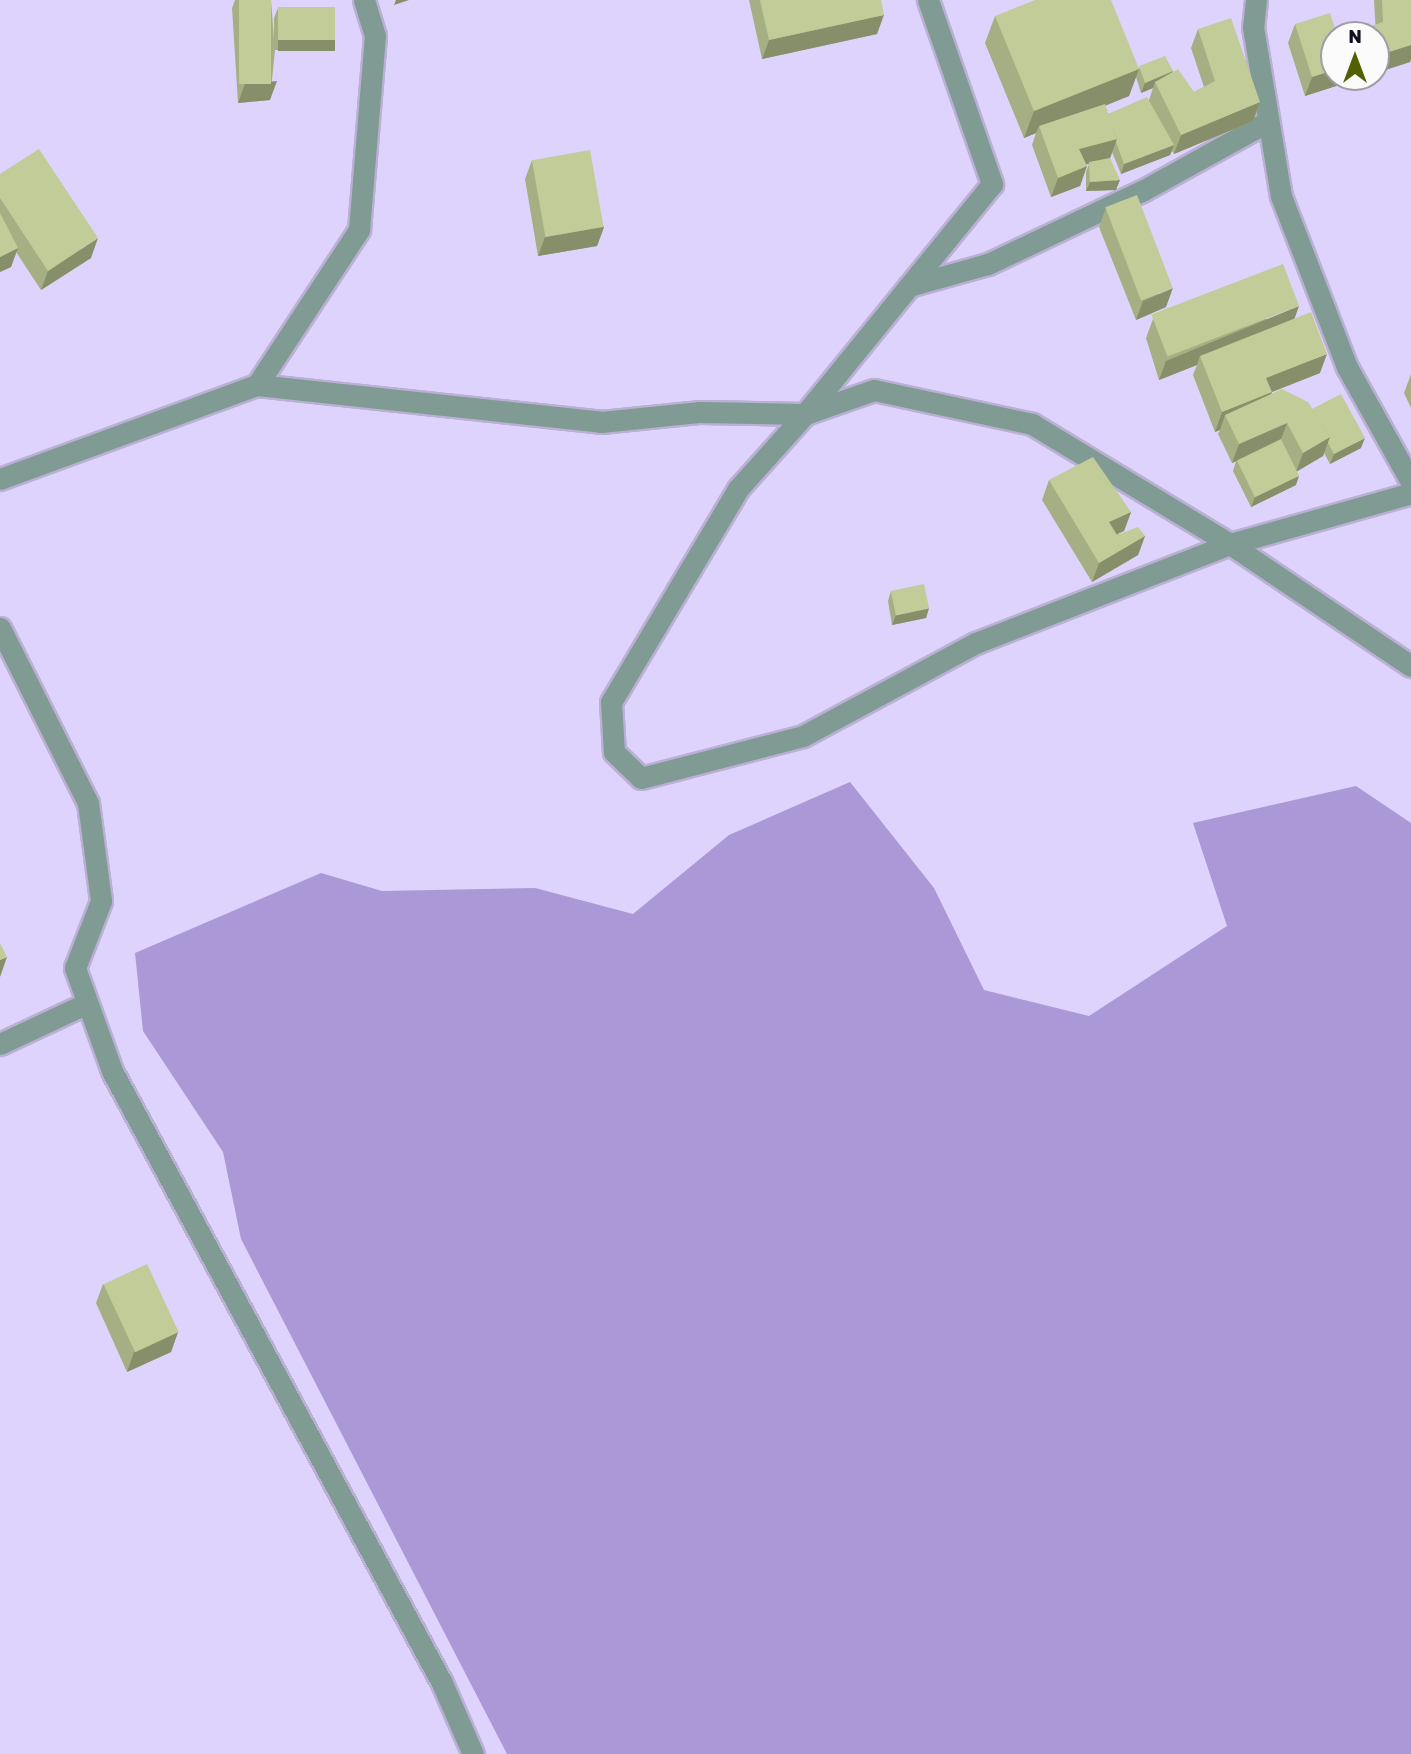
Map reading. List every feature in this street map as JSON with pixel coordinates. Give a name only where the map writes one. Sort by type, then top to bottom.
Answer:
[{"type":"street","points":[[257,385],[359,230],[375,36],[364,0]]},
{"type":"street","points":[[928,0],[992,184],[805,414],[738,489],[611,702],[614,752],[642,778],[803,736],[976,643],[1230,544],[1411,492]]},
{"type":"street","points":[[1256,0],[1253,27],[1281,196],[1315,289],[1374,422],[1411,482]]},
{"type":"street","points":[[909,286],[988,264],[1142,191],[1267,122]]},
{"type":"street","points":[[0,479],[257,385],[601,422],[700,412],[805,414],[874,390],[1032,424],[1230,544],[1411,666]]},
{"type":"street","points":[[0,628],[88,803],[101,901],[75,968],[112,1071],[442,1683],[473,1754]]},
{"type":"street","points":[[0,1044],[88,1003]]},
{"type":"shaded area","points":[[850,782],[934,888],[984,990],[1089,1016],[1227,926],[1193,823],[1356,786],[1411,823],[1411,1754],[507,1754],[241,1239],[223,1152],[143,1031],[135,953],[321,873],[382,891],[535,888],[633,914],[729,835]]},
{"type":"building","points":[[239,0],[271,0],[271,84],[239,84]]},
{"type":"building","points":[[760,0],[881,0],[884,15],[769,40]]},
{"type":"building","points":[[1035,0],[1111,0],[1139,69],[1034,111],[995,16]]},
{"type":"building","points":[[1382,0],[1411,0],[1411,45],[1390,52],[1390,21],[1383,21]]},
{"type":"building","points":[[278,7],[335,7],[335,40],[278,40]]},
{"type":"building","points":[[1330,13],[1333,21],[1320,21],[1320,74],[1312,77],[1295,24]]},
{"type":"building","points":[[1231,18],[1260,102],[1181,135],[1155,82],[1178,69],[1194,92],[1215,81],[1198,29]]},
{"type":"building","points":[[1165,56],[1173,71],[1145,83],[1139,66]]},
{"type":"building","points":[[1147,97],[1174,145],[1124,164],[1108,114]]},
{"type":"building","points":[[1105,104],[1117,139],[1079,149],[1087,166],[1058,178],[1039,126]]},
{"type":"building","points":[[39,149],[98,238],[48,271],[0,198],[0,174]]},
{"type":"building","points":[[590,150],[604,227],[545,237],[532,160]]},
{"type":"building","points":[[1110,158],[1120,180],[1090,182],[1089,162]]},
{"type":"building","points":[[1137,195],[1173,288],[1141,301],[1105,207]]},
{"type":"building","points":[[0,213],[18,248],[0,257]]},
{"type":"building","points":[[1283,264],[1299,306],[1167,357],[1151,315]]},
{"type":"building","points":[[1311,312],[1327,354],[1266,378],[1272,392],[1222,412],[1200,356]]},
{"type":"building","points":[[1282,389],[1308,402],[1330,437],[1303,453],[1287,423],[1239,444],[1225,415]]},
{"type":"building","points":[[1341,394],[1365,438],[1334,454],[1328,443],[1330,437],[1312,409]]},
{"type":"building","points":[[1281,439],[1299,476],[1255,497],[1237,460]]},
{"type":"building","points":[[1093,457],[1131,512],[1109,522],[1117,535],[1138,527],[1145,536],[1099,563],[1049,480]]},
{"type":"building","points":[[924,584],[929,608],[896,616],[891,591]]},
{"type":"building","points":[[0,943],[7,957],[0,960]]},
{"type":"building","points":[[147,1264],[179,1332],[135,1352],[103,1284]]}]
